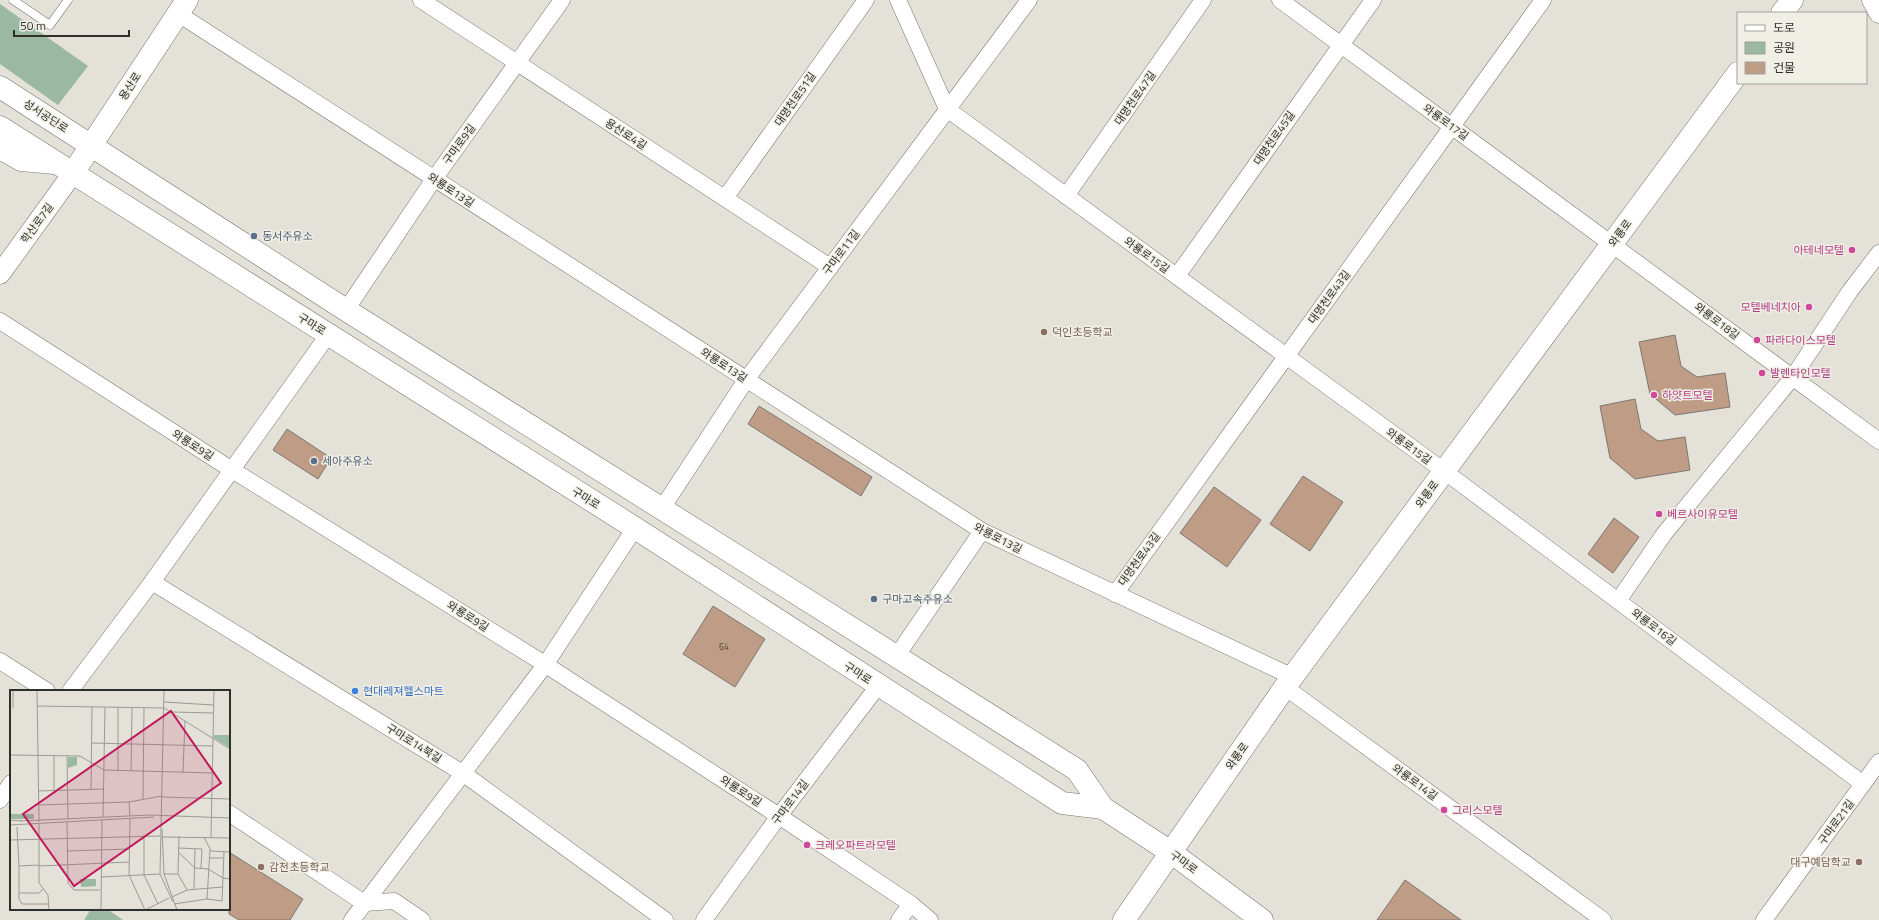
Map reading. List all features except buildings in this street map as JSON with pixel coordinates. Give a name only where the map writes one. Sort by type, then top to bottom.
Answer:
[{"type":"main road","points":[[1783,12],[1792,0]]},
{"type":"main road","name":"용산로","points":[[66,168],[92,146],[182,6]]},
{"type":"main road","name":"와룡로","points":[[1124,920],[1172,853],[1183,834],[1289,682],[1737,74]]},
{"type":"main road","name":"성서공단로","points":[[0,86],[92,146]]},
{"type":"main road","points":[[0,127],[66,168]]},
{"type":"main road","name":"구마로","points":[[92,146],[346,310],[1077,770],[1103,808],[1172,853],[1262,920]]},
{"type":"main road","points":[[0,148],[21,160],[66,168]]},
{"type":"main road","name":"구마로","points":[[66,168],[635,528],[878,686],[1062,803],[1103,808]]},
{"type":"street","name":"용산로4길","points":[[422,0],[830,267]]},
{"type":"street","name":"구마로9길","points":[[346,310],[434,179],[562,0]]},
{"type":"street","name":"대명천로51길","points":[[725,198],[866,0]]},
{"type":"street","name":"와룡로15길","points":[[898,0],[947,109],[1444,471]]},
{"type":"street","name":"구마로11길","points":[[662,510],[746,380],[1029,0]]},
{"type":"street","name":"대명천로47길","points":[[1066,196],[1203,0]]},
{"type":"street","name":"와룡로17길","points":[[1280,0],[1612,243]]},
{"type":"street","name":"대명천로45길","points":[[1176,276],[1340,44],[1373,0]]},
{"type":"street","name":"대명천로43길","points":[[1115,594],[1285,356],[1544,0]]},
{"type":"street","points":[[1872,0],[1879,13]]},
{"type":"street","name":"와룡로13길","points":[[182,6],[434,179],[982,531],[1115,594],[1289,682]]},
{"type":"street","name":"학산로7길","points":[[0,274],[66,168]]},
{"type":"street","name":"와룡로18길","points":[[1612,243],[1879,441]]},
{"type":"street","points":[[1618,601],[1664,534],[1793,377],[1850,291],[1879,253]]},
{"type":"street","name":"와룡로9길","points":[[0,321],[232,470],[546,665],[779,816],[911,904],[930,920]]},
{"type":"street","points":[[71,690],[152,582],[328,334]]},
{"type":"street","name":"와룡로16길","points":[[1444,471],[1863,784]]},
{"type":"street","points":[[352,920],[546,665],[635,528]]},
{"type":"street","points":[[896,657],[982,531]]},
{"type":"street","name":"구마로14북길","points":[[152,582],[464,774],[665,920]]},
{"type":"street","points":[[0,661],[45,690]]},
{"type":"street","name":"와룡로14길","points":[[1289,682],[1603,920]]},
{"type":"street","name":"구마로14길","points":[[704,920],[779,816],[878,686]]},
{"type":"street","name":"구마로21길","points":[[1764,920],[1879,762]]},
{"type":"street","points":[[0,800],[10,785]]},
{"type":"street","points":[[230,813],[364,903],[394,901],[422,920]]},
{"type":"street","points":[[899,920],[911,904]]},
{"type":"lane","points":[[13,0],[50,25],[68,0]]},
{"type":"green space","points":[[0,4],[88,66],[58,105],[0,64]]},
{"type":"green space","points":[[90,910],[108,910],[123,920],[84,920]]},
{"type":"place","name":"동서주유소","points":[[254,236]]},
{"type":"place","name":"아테네모텔","points":[[1852,250]]},
{"type":"place","name":"모텔베네치아","points":[[1809,307]]},
{"type":"place","name":"덕인초등학교","points":[[1044,332]]},
{"type":"place","name":"파라다이스모텔","points":[[1757,340]]},
{"type":"place","name":"발렌타인모텔","points":[[1762,373]]},
{"type":"place","name":"하얏트모텔","points":[[1654,395]]},
{"type":"place","name":"세아주유소","points":[[314,461]]},
{"type":"place","name":"베르사이유모텔","points":[[1659,514]]},
{"type":"place","name":"구마고속주유소","points":[[874,599]]},
{"type":"place","name":"현대레져헬스마트","points":[[355,691]]},
{"type":"place","name":"그리스모텔","points":[[1444,810]]},
{"type":"place","name":"크레오파트라모텔","points":[[807,845]]},
{"type":"place","name":"대구예담학교","points":[[1859,862]]},
{"type":"place","name":"감천초등학교","points":[[261,867]]}]
